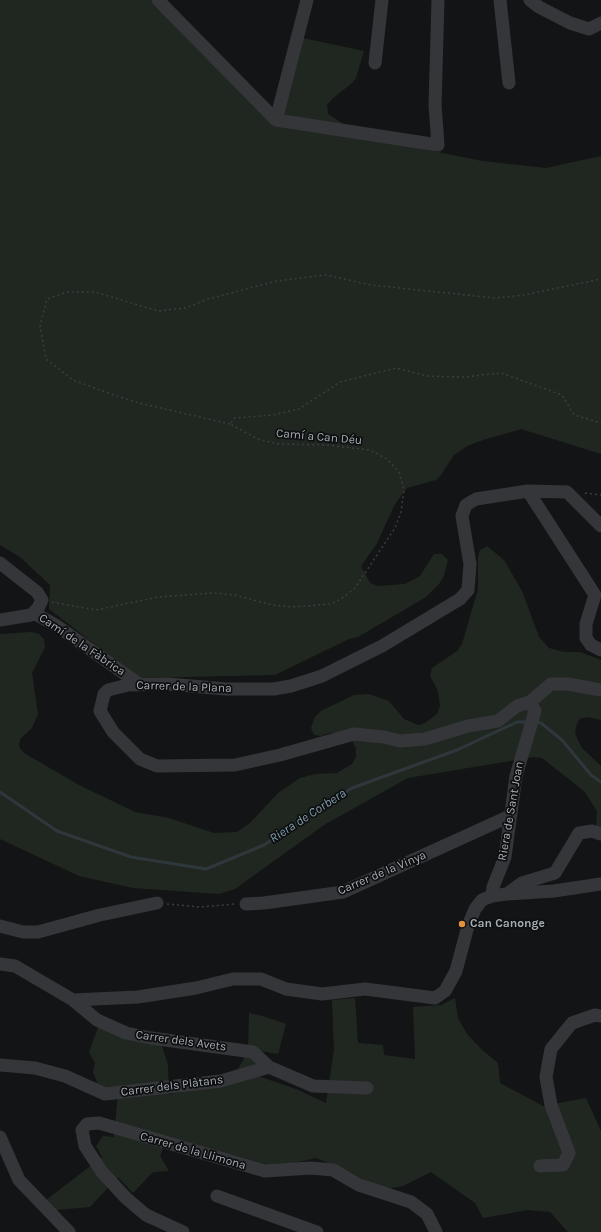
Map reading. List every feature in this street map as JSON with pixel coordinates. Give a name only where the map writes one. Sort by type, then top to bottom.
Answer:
[{"type":"street","points":[[158,0],[276,120],[438,145],[435,105],[438,0]]},
{"type":"street","points":[[276,120],[306,0]]},
{"type":"street","points":[[376,63],[382,0]]},
{"type":"street","points":[[500,0],[509,83]]},
{"type":"street","points":[[530,0],[539,7],[570,23],[588,29],[601,23]]},
{"type":"street","points":[[528,491],[595,595],[586,624],[586,638],[591,645],[601,650]]},
{"type":"street","name":"Carrer de la Plana","points":[[601,526],[567,492],[528,491],[476,499],[466,504],[462,516],[470,564],[468,590],[460,599],[382,646],[336,670],[308,682],[274,688],[226,689],[139,684],[108,690],[104,694],[100,710],[113,732],[124,745],[140,759],[157,766],[235,765],[280,755],[354,734],[384,737],[400,741],[425,739],[468,726],[498,721],[517,706],[533,707],[551,684],[568,684],[601,690]]},
{"type":"street","points":[[0,563],[37,592],[42,600],[34,613]]},
{"type":"street","name":"Camí de la Fàbrica","points":[[0,620],[27,617],[34,613],[57,626],[139,684]]},
{"type":"street","name":"Riera de Sant Joan","points":[[492,896],[493,887],[505,856],[516,776],[530,726],[533,707]]},
{"type":"street","name":"Carrer de la Vinya","points":[[246,904],[296,900],[343,892],[510,816]]},
{"type":"street","points":[[507,894],[522,883],[555,873],[580,833],[592,831],[601,834]]},
{"type":"street","points":[[73,1000],[138,997],[196,988],[233,978],[261,979],[286,989],[322,994],[365,989],[435,998],[446,991],[456,971],[468,926],[475,909],[482,900],[492,896],[567,889],[601,884]]},
{"type":"street","points":[[0,926],[23,932],[38,932],[100,915],[157,903]]},
{"type":"street","name":"Carrer dels Avets","points":[[0,964],[15,966],[73,1000],[97,1020],[126,1033],[151,1038],[253,1052],[269,1067]]},
{"type":"street","points":[[540,1166],[563,1165],[570,1153],[551,1105],[546,1077],[551,1049],[572,1023],[595,1015],[601,1016]]},
{"type":"street","name":"Carrer dels Plàtans","points":[[0,1066],[35,1068],[66,1076],[105,1094],[221,1081],[269,1067]]},
{"type":"street","points":[[269,1067],[313,1086],[367,1088]]},
{"type":"street","name":"Carrer de la Llimona","points":[[183,1232],[146,1215],[126,1198],[102,1172],[85,1146],[82,1130],[87,1124],[99,1123],[265,1171],[311,1168],[333,1170],[359,1186],[411,1202],[427,1214],[436,1232]]},
{"type":"street","points":[[0,1138],[19,1180],[69,1232]]},
{"type":"street","points":[[217,1196],[316,1232]]},
{"type":"path","points":[[230,424],[139,402],[111,394],[73,380],[46,359],[40,326],[47,299],[67,292],[95,292],[158,311],[186,308],[208,299],[276,281],[326,275],[370,285],[495,298],[524,295],[601,279]]},
{"type":"path","name":"Camí a Can Déu","points":[[42,600],[96,610],[158,597],[214,593],[235,595],[265,603],[293,607],[331,604],[342,599],[355,588],[397,523],[401,512],[404,490],[399,472],[387,459],[370,450],[327,445],[278,444],[258,439],[230,424],[236,418],[273,415],[299,409],[340,382],[396,368],[427,376],[464,377],[501,374],[562,395],[574,415],[601,423]]},
{"type":"path","points":[[157,903],[200,906],[246,904]]},
{"type":"shaded area","points":[[0,0],[151,0],[276,120],[298,37],[364,51],[356,78],[327,105],[328,114],[345,125],[403,145],[482,161],[546,168],[601,156],[601,454],[521,429],[467,446],[454,455],[436,480],[407,488],[395,504],[376,545],[361,566],[370,583],[378,586],[405,584],[420,576],[434,554],[442,554],[448,560],[444,576],[439,584],[426,597],[358,637],[349,639],[275,675],[138,678],[111,660],[101,649],[49,609],[50,585],[20,557],[0,545]]},
{"type":"shaded area","points":[[487,546],[504,560],[522,591],[539,637],[549,648],[564,652],[580,652],[601,660],[601,720],[587,717],[579,719],[575,734],[582,748],[601,766],[601,834],[596,826],[597,811],[584,791],[542,758],[534,757],[408,778],[324,825],[235,889],[219,894],[133,888],[79,876],[0,839],[0,634],[31,632],[39,634],[44,639],[45,647],[32,673],[38,714],[32,728],[20,739],[19,747],[24,753],[79,785],[135,812],[169,818],[214,833],[237,832],[250,823],[278,793],[300,778],[315,774],[337,773],[352,764],[356,757],[356,748],[352,741],[337,733],[329,733],[321,736],[314,735],[311,728],[315,717],[321,711],[354,695],[369,694],[389,701],[404,719],[418,725],[425,723],[437,714],[440,706],[438,691],[430,676],[432,668],[457,651],[462,644],[478,589],[478,557],[480,550]]},
{"type":"shaded area","points":[[355,998],[358,1043],[383,1045],[384,1055],[415,1059],[413,1007],[441,1005],[455,998],[458,1018],[467,1034],[480,1048],[498,1063],[500,1083],[543,1106],[586,1098],[601,1131],[601,1232],[568,1232],[550,1212],[528,1210],[483,1218],[475,1203],[431,1172],[403,1186],[382,1190],[346,1170],[316,1158],[277,1167],[168,1137],[160,1156],[169,1171],[153,1172],[133,1193],[118,1177],[90,1207],[56,1210],[46,1200],[102,1157],[96,1146],[103,1136],[114,1137],[118,1093],[98,1084],[93,1072],[95,1063],[89,1052],[99,1025],[162,1046],[168,1065],[169,1094],[238,1083],[238,1069],[248,1051],[249,1013],[263,1016],[286,1024],[278,1054],[260,1051],[258,1076],[296,1089],[326,1103],[334,1050],[332,1000]]},
{"type":"waterway","name":"Riera de Corbera","points":[[0,792],[57,831],[131,857],[206,869],[264,845],[352,788],[457,750],[517,722],[528,722]]},
{"type":"waterway","name":"Riera de Corbera","points":[[536,722],[541,723],[562,740],[591,775],[601,782]]},
{"type":"place","name":"Can Canonge","points":[[462,924]]}]
